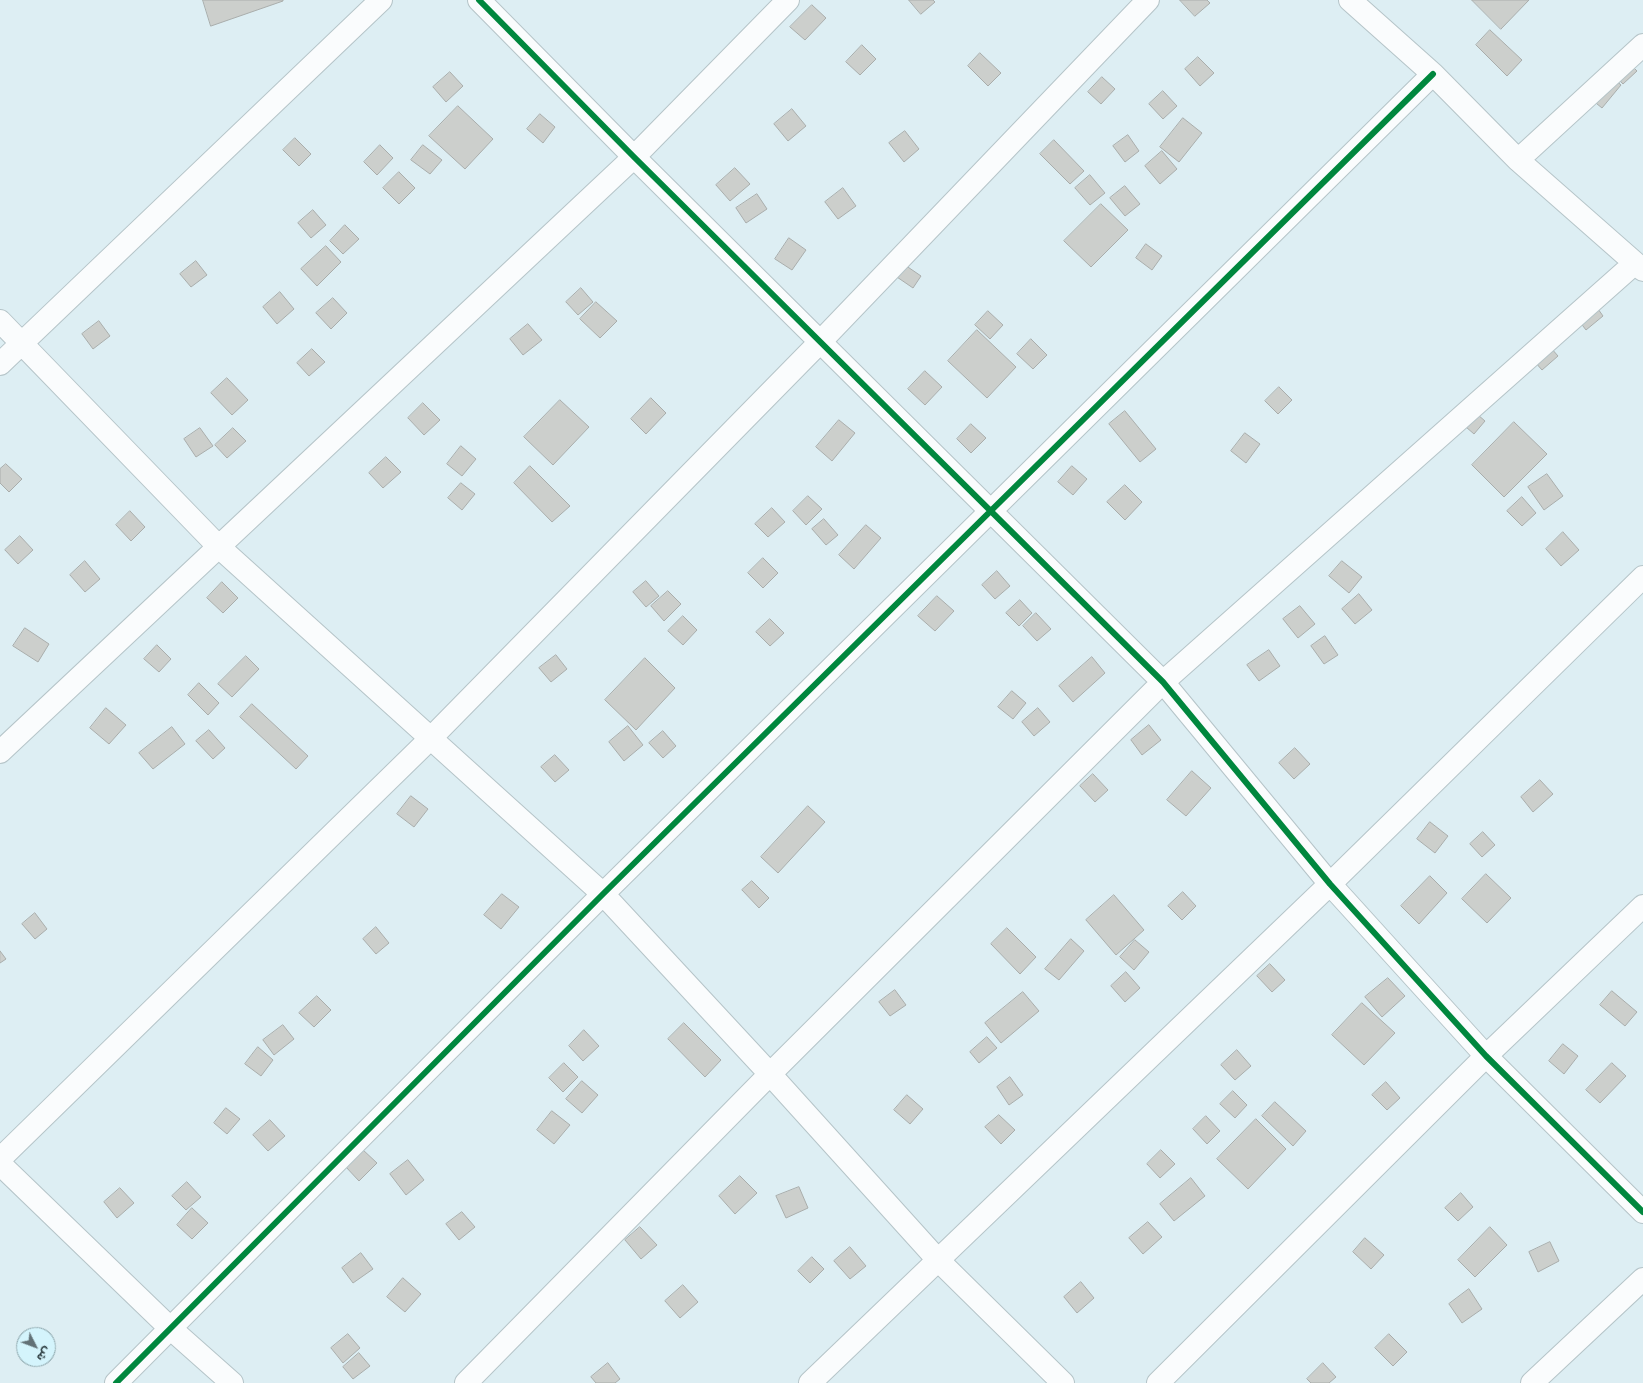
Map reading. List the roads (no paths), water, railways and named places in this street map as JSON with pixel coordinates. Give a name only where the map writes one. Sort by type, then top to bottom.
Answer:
[{"type":"street","points":[[0,364],[381,0]]},
{"type":"street","points":[[479,0],[634,157],[1163,682],[1330,884],[1486,1056],[1643,1212]]},
{"type":"street","points":[[0,752],[634,157],[788,0]]},
{"type":"street","points":[[0,1159],[430,738],[821,341],[1148,0]]},
{"type":"street","points":[[466,1383],[770,1074],[1163,682],[1639,266],[1518,160],[1433,74],[1350,0]]},
{"type":"street","points":[[1518,160],[1643,45]]},
{"type":"street","points":[[116,1383],[603,894],[1433,74]]},
{"type":"street","points":[[0,321],[219,547],[603,894],[770,1074],[938,1260],[1063,1383]]},
{"type":"street","points":[[810,1383],[1330,884],[1643,577]]},
{"type":"street","points":[[1158,1383],[1486,1056],[1643,906]]},
{"type":"street","points":[[0,1164],[170,1328],[232,1383]]},
{"type":"street","points":[[1532,1383],[1643,1278]]}]
